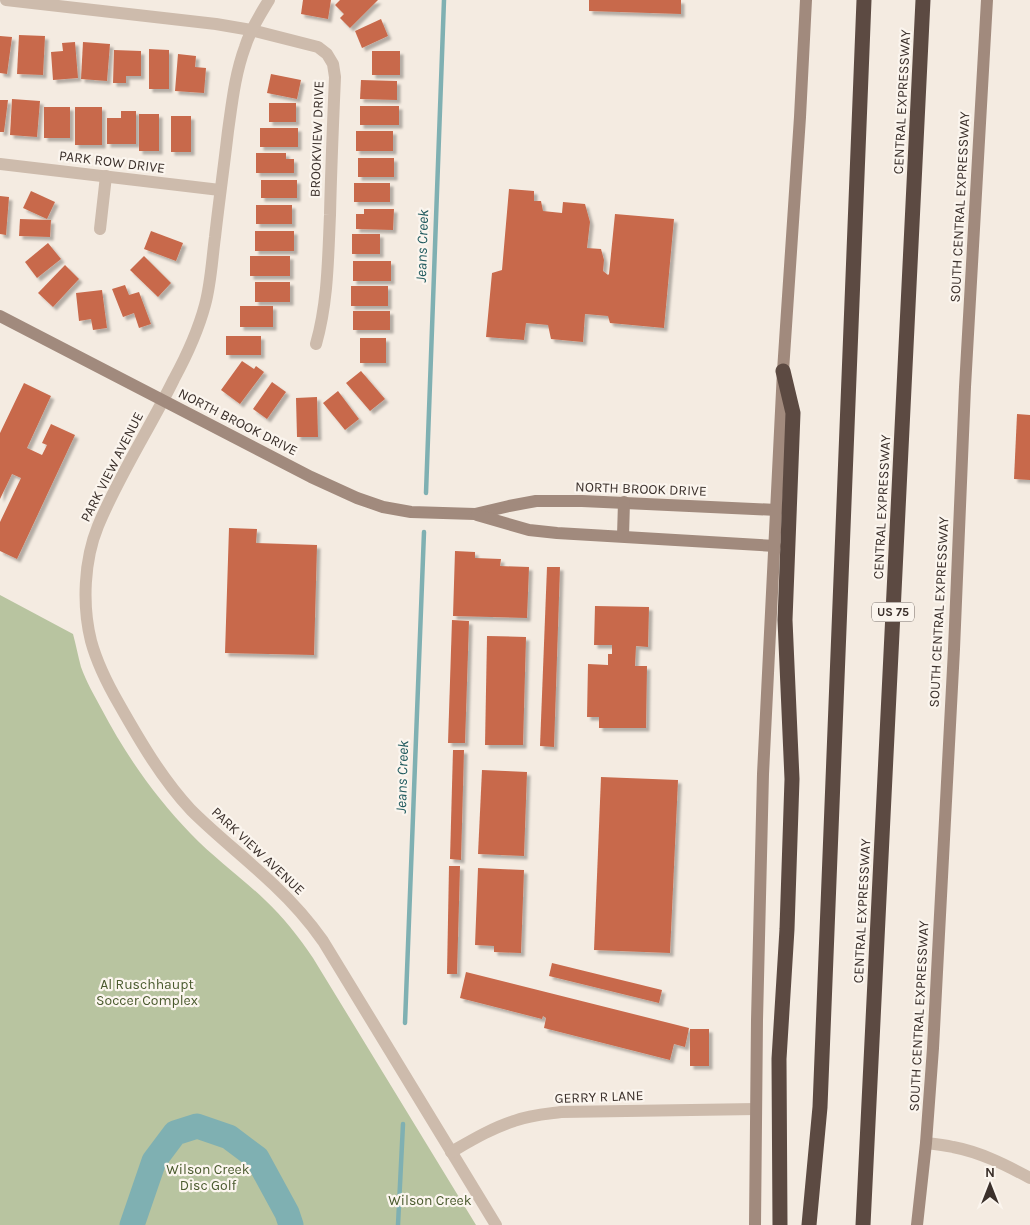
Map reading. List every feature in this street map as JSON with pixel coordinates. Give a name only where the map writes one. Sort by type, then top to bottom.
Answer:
[{"type":"highway","points":[[809,1225],[820,1107],[864,0]]},
{"type":"highway","name":"CENTRAL EXPRESSWAY","points":[[863,1225],[923,0]]},
{"type":"highway","points":[[780,1225],[779,1059],[787,929],[792,779],[785,620],[793,413],[783,371]]},
{"type":"main road","points":[[755,1225],[763,774],[783,371],[806,0]]},
{"type":"main road","name":"SOUTH CENTRAL EXPRESSWAY","points":[[918,1225],[933,1048],[954,649],[965,387],[987,0]]},
{"type":"main road","name":"NORTH BROOK DRIVE","points":[[0,316],[311,478],[383,507],[411,512],[475,514],[529,530],[557,534],[623,536],[775,546]]},
{"type":"main road","name":"NORTH BROOK DRIVE","points":[[475,514],[536,501],[624,502],[777,510]]},
{"type":"main road","points":[[623,536],[624,502]]},
{"type":"street","name":"BROOKVIEW DRIVE","points":[[6,0],[216,24],[251,30],[318,47],[327,54],[333,64],[335,77],[328,257],[324,306],[316,344]]},
{"type":"street","name":"PARK VIEW AVENUE","points":[[269,0],[251,30],[234,88],[210,280],[198,330],[105,511],[90,548],[87,568],[87,605],[91,642],[106,680],[128,721],[172,788],[204,822],[277,887],[323,941],[496,1225]]},
{"type":"street","name":"PARK ROW DRIVE","points":[[0,164],[220,190]]},
{"type":"street","points":[[100,229],[106,176]]},
{"type":"street","name":"GERRY R LANE","points":[[451,1152],[498,1127],[537,1115],[561,1112],[756,1109]]},
{"type":"street","points":[[926,1143],[954,1147],[972,1153],[1010,1167],[1030,1178]]},
{"type":"green space","name":"Al Ruschhaupt Soccer Complex","points":[[0,595],[73,634],[85,677],[110,725],[131,758],[153,790],[191,834],[272,907],[302,942],[476,1225],[0,1225]]},
{"type":"building","points":[[303,0],[331,0],[328,19],[301,14]]},
{"type":"building","points":[[340,0],[378,0],[350,28],[340,18],[344,14],[335,5]]},
{"type":"building","points":[[589,0],[681,0],[681,14],[589,11]]},
{"type":"building","points":[[381,19],[388,36],[362,48],[355,31]]},
{"type":"building","points":[[19,35],[45,36],[43,75],[17,74]]},
{"type":"building","points":[[0,36],[12,37],[7,74],[0,73]]},
{"type":"building","points":[[75,42],[78,78],[53,80],[51,52],[63,51],[62,43]]},
{"type":"building","points":[[83,42],[110,44],[107,81],[81,79]]},
{"type":"building","points":[[149,49],[169,50],[169,89],[149,89]]},
{"type":"building","points":[[114,50],[141,51],[141,76],[126,76],[126,83],[113,83]]},
{"type":"building","points":[[372,51],[400,51],[400,75],[372,75]]},
{"type":"building","points":[[178,54],[196,56],[195,67],[206,68],[204,93],[175,91]]},
{"type":"building","points":[[271,74],[301,80],[297,99],[267,93]]},
{"type":"building","points":[[361,80],[397,81],[397,100],[360,99]]},
{"type":"building","points":[[12,99],[40,101],[37,137],[10,135]]},
{"type":"building","points":[[0,100],[8,100],[4,132],[0,132]]},
{"type":"building","points":[[269,103],[296,103],[296,122],[269,122]]},
{"type":"building","points":[[360,106],[399,106],[399,125],[360,125]]},
{"type":"building","points":[[44,107],[70,107],[70,138],[44,138]]},
{"type":"building","points":[[75,107],[102,107],[102,145],[75,145]]},
{"type":"building","points":[[121,111],[136,111],[136,144],[107,144],[107,118],[121,118]]},
{"type":"building","points":[[139,114],[159,114],[159,151],[139,151]]},
{"type":"building","points":[[171,116],[191,116],[191,152],[171,152]]},
{"type":"building","points":[[260,128],[298,128],[298,147],[260,147]]},
{"type":"building","points":[[356,131],[393,131],[393,151],[356,151]]},
{"type":"building","points":[[256,153],[286,153],[286,159],[294,159],[294,173],[256,173]]},
{"type":"building","points":[[358,158],[394,158],[394,177],[358,177]]},
{"type":"building","points":[[261,180],[297,180],[297,198],[261,198]]},
{"type":"building","points":[[354,183],[390,183],[390,202],[354,202]]},
{"type":"building","points":[[509,189],[534,191],[534,201],[541,201],[543,211],[562,213],[563,202],[585,204],[590,222],[587,248],[601,249],[604,260],[603,271],[608,275],[615,214],[674,219],[664,328],[610,323],[608,316],[585,314],[583,342],[551,339],[548,325],[526,323],[524,340],[486,337],[492,273],[502,270]]},
{"type":"building","points":[[31,191],[55,202],[47,219],[23,208]]},
{"type":"building","points":[[0,196],[9,197],[6,235],[0,234]]},
{"type":"building","points":[[256,205],[292,205],[292,224],[256,224]]},
{"type":"building","points":[[364,209],[394,209],[393,230],[356,229],[356,214],[364,214]]},
{"type":"building","points":[[20,219],[51,220],[50,237],[19,236]]},
{"type":"building","points":[[151,231],[183,243],[176,261],[144,249]]},
{"type":"building","points":[[255,231],[294,231],[294,251],[255,251]]},
{"type":"building","points":[[352,234],[380,234],[380,254],[352,254]]},
{"type":"building","points":[[48,243],[61,259],[37,278],[25,262]]},
{"type":"building","points":[[144,256],[171,283],[158,297],[130,270]]},
{"type":"building","points":[[250,256],[290,256],[290,276],[250,276]]},
{"type":"building","points":[[353,261],[391,261],[391,281],[353,281]]},
{"type":"building","points":[[65,265],[79,279],[53,307],[38,293]]},
{"type":"building","points":[[255,282],[290,282],[290,302],[255,302]]},
{"type":"building","points":[[125,285],[129,295],[139,292],[151,324],[139,328],[134,313],[123,317],[112,289]]},
{"type":"building","points":[[351,286],[388,286],[388,306],[351,306]]},
{"type":"building","points":[[102,290],[107,328],[93,330],[91,319],[79,321],[76,293]]},
{"type":"building","points":[[240,306],[273,306],[273,327],[240,327]]},
{"type":"building","points":[[353,311],[390,311],[390,330],[353,330]]},
{"type":"building","points":[[226,336],[261,336],[261,355],[226,355]]},
{"type":"building","points":[[360,338],[386,338],[386,363],[360,363]]},
{"type":"building","points":[[242,361],[254,369],[256,366],[264,372],[240,404],[221,390]]},
{"type":"building","points":[[361,371],[385,399],[370,411],[346,383]]},
{"type":"building","points":[[272,382],[286,392],[267,419],[253,409]]},
{"type":"building","points":[[24,383],[51,396],[27,448],[42,455],[47,445],[42,443],[51,424],[75,435],[17,559],[0,551],[0,522],[21,478],[12,474],[0,499],[0,433]]},
{"type":"building","points":[[338,391],[359,419],[345,430],[323,403]]},
{"type":"building","points":[[317,397],[318,437],[297,437],[296,398]]},
{"type":"building","points":[[1017,414],[1030,415],[1030,480],[1014,479]]},
{"type":"building","points":[[229,528],[257,529],[256,543],[317,545],[314,655],[225,653]]},
{"type":"building","points":[[455,551],[475,552],[475,558],[501,559],[500,566],[529,567],[527,618],[453,616]]},
{"type":"building","points":[[547,567],[560,567],[554,747],[540,746]]},
{"type":"building","points":[[595,606],[649,607],[648,647],[636,646],[635,666],[647,666],[646,728],[599,728],[599,717],[587,717],[588,664],[608,665],[608,654],[612,654],[612,645],[594,645]]},
{"type":"building","points":[[452,620],[469,621],[465,743],[448,743]]},
{"type":"building","points":[[487,636],[526,637],[523,745],[485,745]]},
{"type":"building","points":[[453,750],[464,750],[461,860],[450,859]]},
{"type":"building","points":[[482,770],[527,772],[524,856],[478,854]]},
{"type":"building","points":[[601,777],[678,780],[670,953],[594,950]]},
{"type":"building","points":[[449,866],[460,866],[457,974],[447,974]]},
{"type":"building","points":[[478,868],[524,870],[521,953],[494,952],[494,946],[475,945]]},
{"type":"building","points":[[552,963],[662,990],[659,1003],[549,976]]},
{"type":"building","points":[[466,972],[689,1028],[685,1047],[674,1044],[670,1060],[544,1028],[546,1018],[543,1016],[542,1019],[460,998]]},
{"type":"building","points":[[690,1029],[709,1029],[709,1066],[690,1066]]},
{"type":"waterway","name":"Jeans Creek","points":[[426,493],[444,0]]},
{"type":"waterway","name":"Jeans Creek","points":[[405,1023],[424,532]]},
{"type":"waterway","name":"Jeans Creek","points":[[398,1225],[403,1124]]},
{"type":"waterway","name":"Wilson Creek","points":[[132,1225],[154,1161],[175,1133],[197,1126],[229,1137],[257,1158],[287,1213],[291,1225]]},
{"type":"park label","name":"Wilson Creek Disc Golf","points":[[208,1178]]}]
